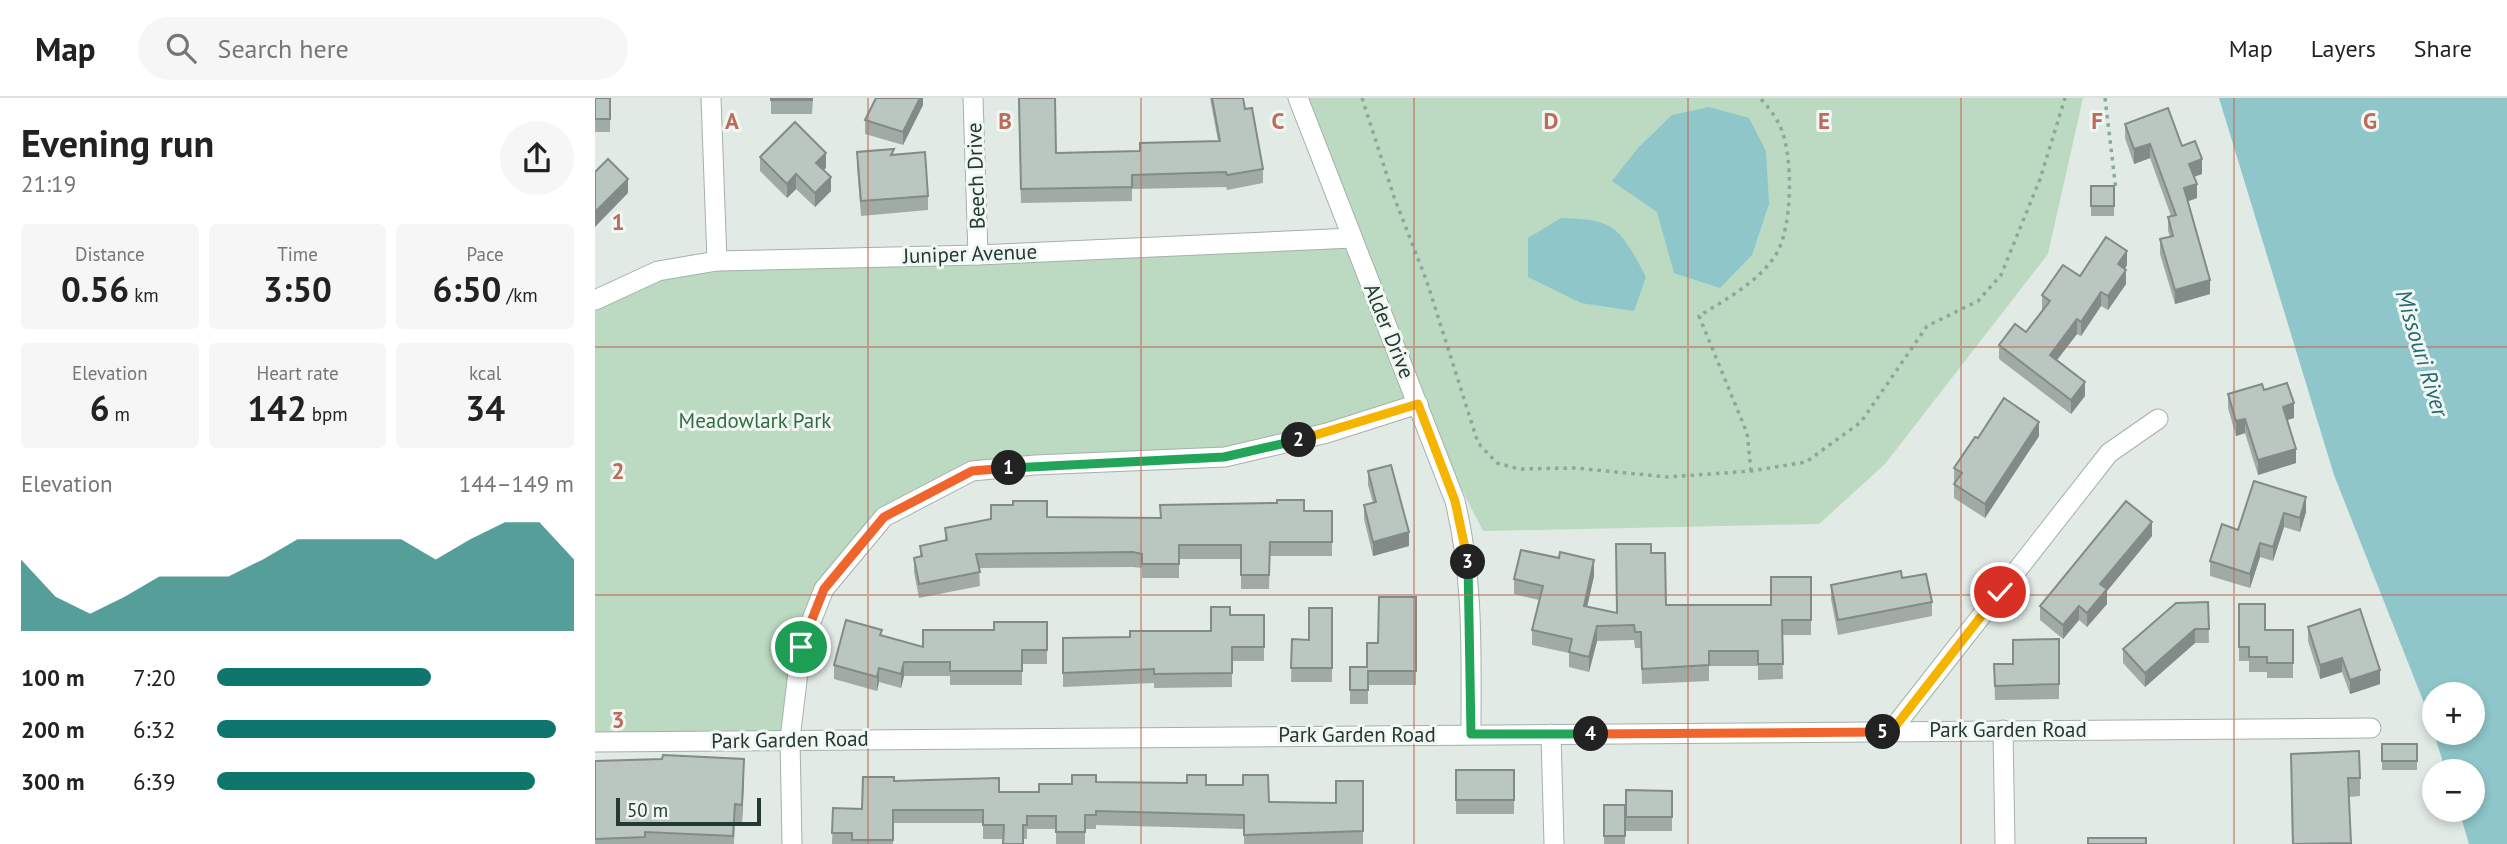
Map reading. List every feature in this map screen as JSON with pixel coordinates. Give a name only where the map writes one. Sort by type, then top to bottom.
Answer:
[{"type":"street","points":[[711,98],[717,261]]},
{"type":"street","name":"Beech Drive","points":[[973,98],[978,254]]},
{"type":"street","name":"Alder Drive","points":[[1298,98],[1455,501],[1467,551],[1471,616],[1471,734]]},
{"type":"street","name":"Juniper Avenue","points":[[595,300],[658,271],[717,261],[978,254],[1352,238]]},
{"type":"street","points":[[792,844],[790,739],[801,647],[824,589],[884,517],[972,471],[1035,465],[1224,457],[1327,433],[1418,404]]},
{"type":"street","points":[[1891,732],[2109,453],[2158,419]]},
{"type":"street","name":"Park Garden Road","points":[[595,742],[2371,728]]},
{"type":"street","points":[[2003,730],[2005,844]]},
{"type":"street","points":[[1551,734],[1554,844]]},
{"type":"path","points":[[1362,98],[1394,197],[1427,282],[1478,443],[1497,463],[1519,470],[1575,468],[1668,477],[1752,471],[1806,462],[1861,422],[1927,326],[1978,301],[2001,275],[2041,179],[2065,98]]},
{"type":"path","points":[[1752,471],[1747,433],[1699,316],[1752,281],[1776,255],[1786,224],[1790,157],[1780,125],[1761,98]]},
{"type":"path","points":[[2105,98],[2116,190]]},
{"type":"green space","name":"Meadowlark Park","points":[[1298,98],[2083,98],[2048,254],[1885,464],[1819,524],[1483,531],[1418,404],[1225,457],[972,471],[884,517],[824,589],[790,739],[595,742],[595,300],[658,271],[1352,238]]},
{"type":"water","name":"Missouri River","points":[[2219,98],[2507,98],[2507,844],[2469,844],[2463,822],[2485,822],[2485,759],[2442,759],[2438,745],[2485,745],[2485,682],[2422,682],[2422,698],[2334,475]]},
{"type":"water","points":[[1709,107],[1749,118],[1766,151],[1769,204],[1752,255],[1720,288],[1674,273],[1657,212],[1612,181],[1638,148],[1672,115]]},
{"type":"water","points":[[1561,218],[1606,224],[1615,230],[1630,248],[1646,277],[1634,311],[1581,303],[1528,277],[1528,238]]},
{"type":"building","points":[[595,98],[610,98],[610,119],[595,119]]},
{"type":"building","points":[[812,98],[812,100],[771,100]]},
{"type":"building","points":[[876,98],[920,98],[903,132],[865,120]]},
{"type":"building","points":[[1019,98],[1055,98],[1056,153],[1140,151],[1140,143],[1220,141],[1212,98],[1243,98],[1245,109],[1252,108],[1263,169],[1227,175],[1226,172],[1132,175],[1132,187],[1021,189]]},
{"type":"building","points":[[2168,108],[2182,146],[2195,141],[2202,159],[2189,164],[2197,184],[2184,188],[2210,280],[2175,290],[2160,239],[2173,236],[2168,217],[2176,215],[2150,144],[2134,149],[2125,124]]},
{"type":"building","points":[[795,122],[826,153],[816,163],[831,177],[815,193],[796,174],[787,184],[760,157]]},
{"type":"building","points":[[894,149],[891,155],[925,152],[928,196],[861,201],[857,152]]},
{"type":"building","points":[[608,159],[628,179],[595,212],[595,172]]},
{"type":"building","points":[[2091,186],[2114,186],[2114,206],[2091,206]]},
{"type":"building","points":[[2106,237],[2127,251],[2118,264],[2126,270],[2108,296],[2101,292],[2081,322],[2077,319],[2050,355],[2085,382],[2071,400],[1999,345],[2015,324],[2026,332],[2050,301],[2042,295],[2063,265],[2080,276]]},
{"type":"building","points":[[2287,383],[2294,403],[2283,407],[2296,449],[2258,460],[2245,419],[2236,421],[2228,394],[2262,384],[2264,390]]},
{"type":"building","points":[[2004,398],[2039,422],[1985,504],[1954,484],[1962,473],[1954,468]]},
{"type":"building","points":[[1391,465],[1409,532],[1373,542],[1364,505],[1376,502],[1368,471]]},
{"type":"building","points":[[2254,481],[2306,497],[2300,518],[2284,513],[2273,547],[2260,543],[2250,574],[2210,561],[2222,524],[2238,530]]},
{"type":"building","points":[[1277,500],[1304,500],[1304,511],[1332,511],[1332,542],[1270,542],[1269,575],[1241,575],[1241,545],[1179,545],[1179,564],[1142,564],[1142,554],[1133,552],[976,554],[980,572],[919,584],[914,558],[922,556],[920,546],[947,540],[945,528],[991,519],[991,505],[1013,505],[1013,501],[1047,501],[1047,517],[1161,518],[1160,505],[1277,503]]},
{"type":"building","points":[[2126,501],[2152,522],[2100,584],[2107,589],[2087,613],[2079,606],[2063,625],[2040,606]]},
{"type":"building","points":[[1616,544],[1651,544],[1651,553],[1665,553],[1666,605],[1771,605],[1771,577],[1811,577],[1811,620],[1782,620],[1783,664],[1758,664],[1758,651],[1709,651],[1709,665],[1642,669],[1641,632],[1635,632],[1634,625],[1597,626],[1589,657],[1569,652],[1572,639],[1532,630],[1543,586],[1514,579],[1521,550],[1559,558],[1560,552],[1594,560],[1584,606],[1617,613]]},
{"type":"building","points":[[1901,571],[1902,578],[1926,574],[1932,602],[1838,620],[1831,585]]},
{"type":"building","points":[[1379,597],[1416,597],[1416,671],[1368,671],[1368,690],[1350,690],[1350,667],[1367,667],[1367,643],[1378,643]]},
{"type":"building","points":[[2208,602],[2209,629],[2195,629],[2145,673],[2123,649],[2176,603]]},
{"type":"building","points":[[2239,604],[2265,604],[2265,630],[2293,630],[2293,663],[2267,663],[2267,657],[2249,657],[2249,647],[2239,647]]},
{"type":"building","points":[[1211,607],[1230,607],[1230,615],[1264,615],[1264,647],[1232,647],[1232,673],[1154,674],[1154,669],[1063,673],[1063,638],[1130,637],[1130,631],[1211,631]]},
{"type":"building","points":[[1309,608],[1332,608],[1332,668],[1291,668],[1292,639],[1309,640]]},
{"type":"building","points":[[2360,609],[2380,670],[2350,680],[2342,658],[2320,665],[2308,627]]},
{"type":"building","points":[[846,620],[882,630],[880,635],[923,647],[923,630],[994,630],[994,622],[1047,622],[1047,650],[1022,650],[1022,671],[950,671],[950,662],[904,662],[901,674],[879,668],[877,677],[834,665]]},
{"type":"building","points":[[2059,639],[2059,684],[1995,686],[1994,664],[2013,664],[2013,640]]},
{"type":"building","points":[[2382,744],[2417,744],[2417,761],[2382,761]]},
{"type":"building","points":[[2359,751],[2360,778],[2348,778],[2351,843],[2293,844],[2291,754]]},
{"type":"building","points":[[663,755],[744,759],[742,805],[735,804],[733,836],[645,832],[645,837],[595,839],[595,761],[662,759]]},
{"type":"building","points":[[1456,770],[1514,770],[1514,800],[1456,800]]},
{"type":"building","points":[[1072,775],[1096,775],[1096,782],[1187,783],[1187,775],[1206,775],[1206,785],[1243,785],[1243,775],[1268,775],[1269,802],[1336,803],[1336,781],[1363,781],[1363,831],[1244,835],[1244,815],[1096,811],[1096,815],[1085,815],[1085,832],[1056,832],[1056,816],[1027,816],[1027,825],[1023,825],[1023,844],[1003,844],[1004,825],[983,825],[983,810],[893,810],[893,840],[852,840],[852,833],[832,833],[833,808],[862,809],[863,777],[894,777],[894,781],[999,778],[999,792],[1039,792],[1039,784],[1072,784]]},
{"type":"building","points":[[1626,790],[1672,791],[1672,817],[1626,817]]},
{"type":"building","points":[[1604,805],[1625,805],[1625,836],[1604,836]]},
{"type":"building","points":[[2088,838],[2146,838],[2146,844],[2088,844]]},
{"type":"route","points":[[801,647],[824,589],[884,517],[972,471],[1035,465],[1224,457],[1327,433],[1418,404],[1455,501],[1467,551],[1471,616],[1471,734],[1891,732],[2000,592]]}]
